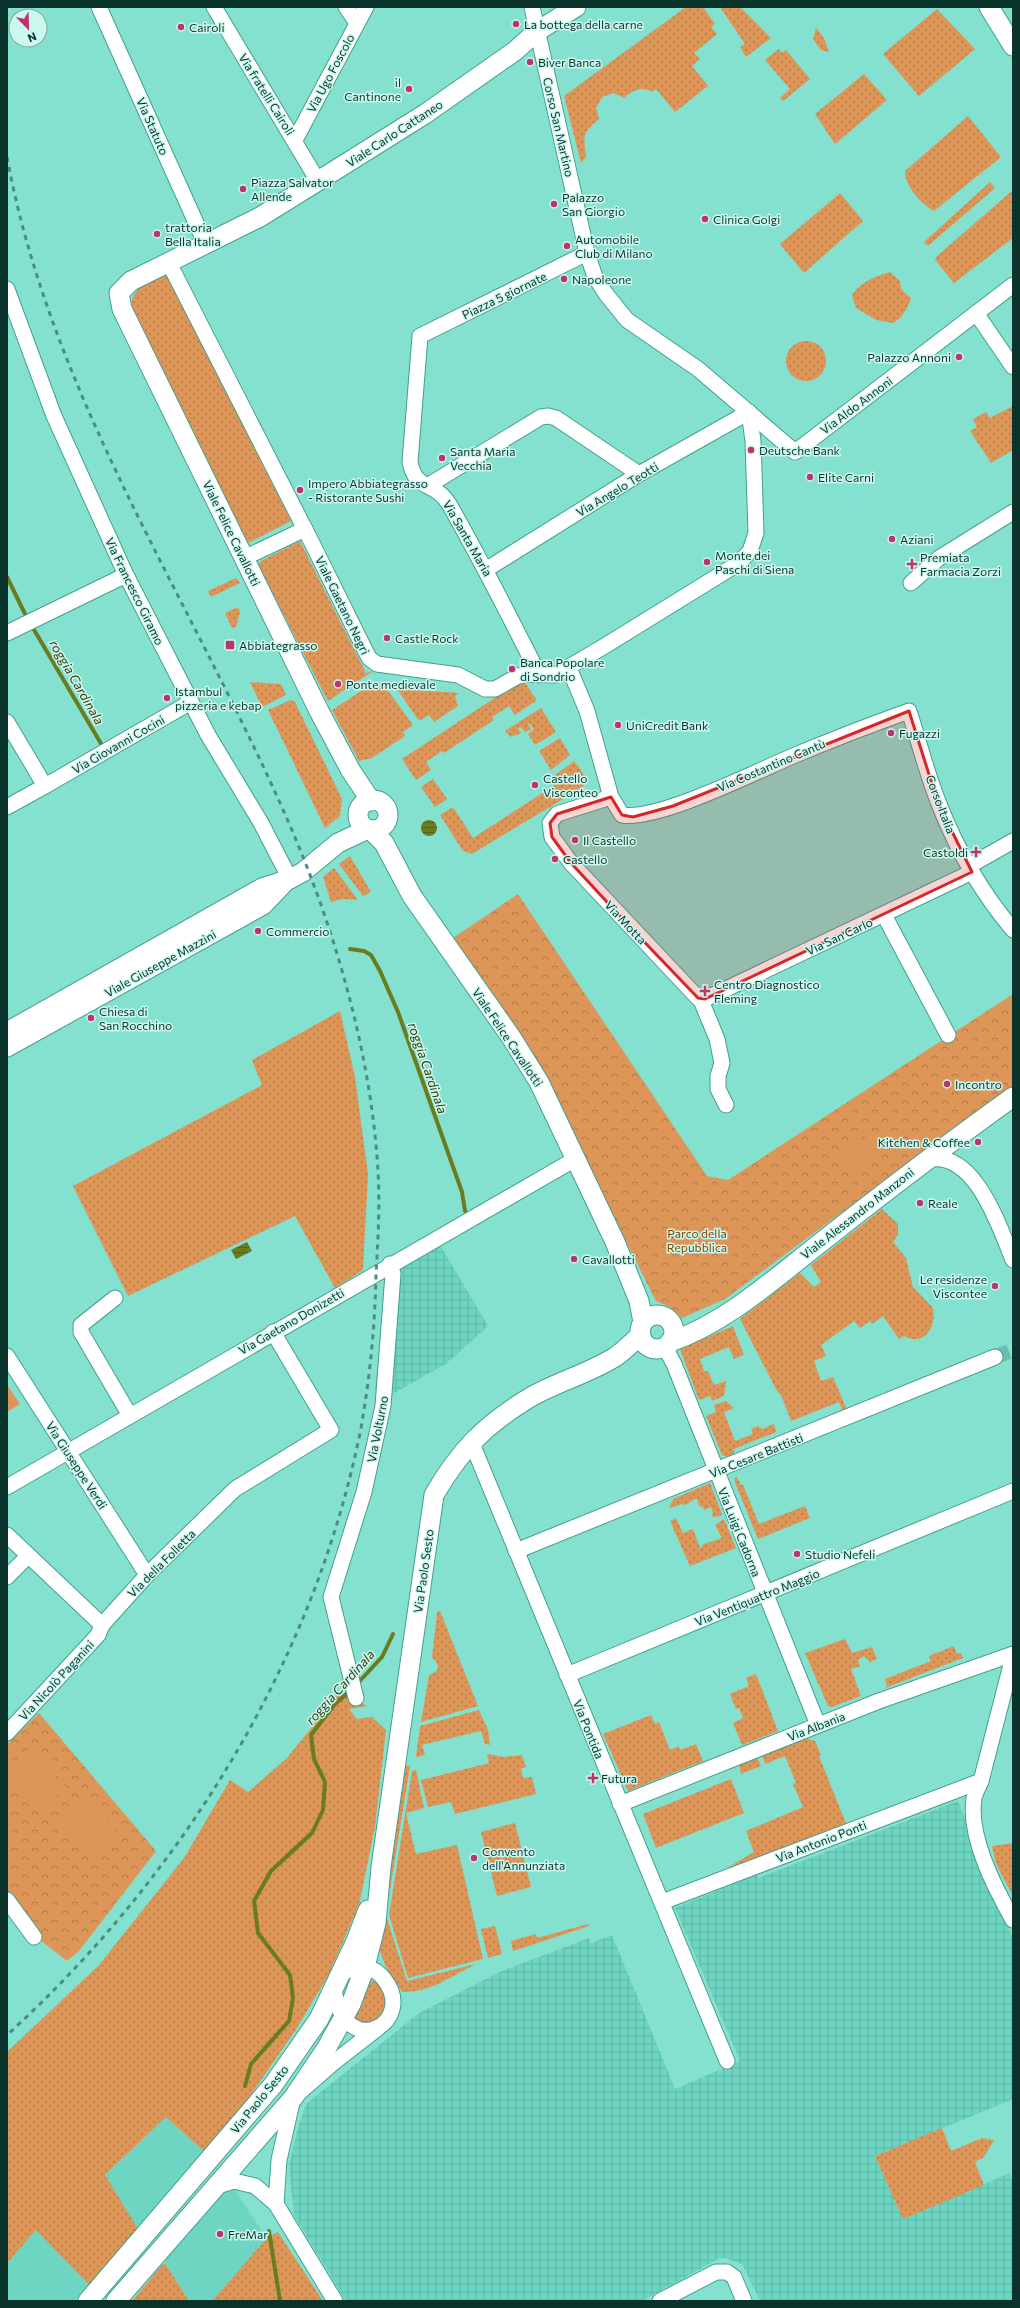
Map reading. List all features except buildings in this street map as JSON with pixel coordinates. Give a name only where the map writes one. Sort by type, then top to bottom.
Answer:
[{"type":"street","name":"Via Statuto","points":[[99,7],[206,245]]},
{"type":"street","name":"Via fratelli Cairoli","points":[[214,7],[295,140],[318,181]]},
{"type":"street","points":[[346,7],[357,23]]},
{"type":"street","name":"Via Ugo Foscolo","points":[[295,140],[366,7]]},
{"type":"street","name":"Corso San Martino","points":[[532,7],[536,32],[587,253],[598,282],[627,320],[698,369],[795,452]]},
{"type":"street","name":"Viale Carlo Cattaneo","points":[[120,292],[131,281],[260,217],[318,181],[425,114],[515,50],[536,32],[576,7]]},
{"type":"street","points":[[989,7],[1013,46]]},
{"type":"street","name":"Piazza 5 giornate","points":[[420,336],[587,253]]},
{"type":"street","name":"Viale Gaetano Negri","points":[[169,263],[369,658],[377,664],[458,675],[485,689],[495,689],[518,676],[555,675],[569,668],[739,563],[750,551],[756,533],[757,510],[754,441],[749,412]]},
{"type":"street","name":"Via Aldo Annoni","points":[[795,452],[1013,285]]},
{"type":"street","name":"Via Francesco Giramo","points":[[7,289],[54,416],[126,575],[208,735],[261,823],[288,881]]},
{"type":"street","name":"Viale Felice Cavallotti","points":[[120,292],[122,309],[319,712],[351,771],[370,822],[412,896],[511,1037],[539,1082],[577,1158],[615,1242],[638,1284],[659,1337]]},
{"type":"street","points":[[976,313],[1013,367]]},
{"type":"street","name":"Via Santa Maria","points":[[420,336],[410,462],[412,474],[419,482],[442,493],[486,569],[534,675]]},
{"type":"street","name":"Via Angelo Teotti","points":[[486,569],[639,474],[749,412]]},
{"type":"street","points":[[428,485],[504,438],[541,417],[548,416],[556,418],[639,474]]},
{"type":"street","points":[[911,583],[939,558],[1013,512]]},
{"type":"street","points":[[244,558],[305,529]]},
{"type":"street","points":[[7,633],[126,575]]},
{"type":"street","points":[[569,668],[587,711],[611,797]]},
{"type":"street","name":"Via Giovanni Cocini","points":[[7,807],[191,702]]},
{"type":"street","name":"Via Costantino Cantù","points":[[611,797],[622,815],[633,817],[674,806],[850,733],[909,711]]},
{"type":"street","name":"Corso Italia","points":[[909,711],[938,803],[970,869],[1013,930]]},
{"type":"street","points":[[7,722],[45,786]]},
{"type":"street","name":"Via Motta","points":[[611,797],[558,814],[550,823],[552,837],[571,863],[703,999]]},
{"type":"street","name":"Viale Giuseppe Mazzini","points":[[7,1047],[263,904],[288,881],[303,872],[338,843],[370,822]]},
{"type":"street","name":"Via San Carlo","points":[[703,999],[884,914],[970,869],[1013,840]]},
{"type":"street","name":"Viale Giuseppe Mazzini","points":[[7,1032],[262,888],[288,881]]},
{"type":"street","points":[[884,914],[948,1035]]},
{"type":"street","points":[[703,999],[717,1039],[722,1063],[718,1076],[718,1088],[726,1105]]},
{"type":"street","name":"Viale Alessandro Manzoni","points":[[659,1337],[701,1328],[753,1296],[925,1160],[1013,1096]]},
{"type":"street","name":"Via Gaetano Donizetti","points":[[7,1486],[129,1414],[577,1158]]},
{"type":"street","points":[[925,1160],[934,1158],[946,1159],[964,1169],[983,1192],[1013,1260]]},
{"type":"street","name":"Via Volturno","points":[[356,1698],[333,1607],[332,1590],[364,1492],[383,1406],[393,1274],[390,1264]]},
{"type":"street","points":[[115,1298],[81,1325],[81,1332],[129,1414]]},
{"type":"street","name":"Via della Folletta","points":[[102,1625],[147,1575],[235,1489],[331,1430],[273,1332]]},
{"type":"street","name":"Via Paolo Sesto","points":[[293,2098],[326,2049],[343,2019],[365,1967],[376,1923],[381,1866],[434,1495],[451,1466],[471,1441],[491,1424],[530,1398],[659,1337]]},
{"type":"street","name":"Via Luigi Cadorna","points":[[659,1337],[716,1471],[818,1725]]},
{"type":"street","name":"Via Giuseppe Verdi","points":[[7,1356],[147,1575]]},
{"type":"street","name":"Via Cesare Battisti","points":[[516,1551],[995,1357]]},
{"type":"street","name":"Via Pontida","points":[[471,1441],[727,2061]]},
{"type":"street","name":"Via Ventiquattro Maggio","points":[[567,1675],[1013,1491]]},
{"type":"street","points":[[7,1535],[102,1625]]},
{"type":"street","points":[[7,1577],[28,1556]]},
{"type":"street","name":"Via Nicolò Paganini","points":[[7,1732],[98,1635],[102,1625]]},
{"type":"street","points":[[1013,1656],[1008,1699],[974,1798],[979,1847],[1001,1900],[1013,1920]]},
{"type":"street","name":"Via Albania","points":[[620,1804],[818,1725],[1013,1656]]},
{"type":"street","name":"Via Antonio Ponti","points":[[662,1902],[981,1781]]},
{"type":"street","name":"Via Paolo Sesto","points":[[88,2301],[273,2085],[319,2019],[364,1924],[381,1866]]},
{"type":"street","points":[[7,1900],[34,1937]]},
{"type":"street","points":[[365,1967],[354,1968],[337,1981],[336,2004],[343,2019],[357,2029],[367,2031],[378,2028]]},
{"type":"street","name":"Via Paolo Sesto","points":[[116,2301],[293,2098],[333,2063],[378,2028],[392,2013],[394,2004],[393,1993],[381,1975],[374,1969],[365,1967]]},
{"type":"street","points":[[276,2204],[279,2160],[293,2098]]},
{"type":"street","points":[[214,2187],[234,2181],[255,2186],[276,2204],[335,2301]]},
{"type":"street","points":[[660,2301],[716,2272],[727,2272],[734,2277],[744,2301]]},
{"type":"highlighted area","points":[[909,711],[938,803],[972,872],[705,999],[698,998],[631,928],[571,863],[552,837],[550,823],[557,814],[611,797],[622,815],[633,817],[673,806]]},
{"type":"shaded area","points":[[429,820],[435,822],[437,828],[435,834],[429,836],[423,834],[421,828],[423,822]]},
{"type":"shaded area","points":[[434,1235],[488,1326],[447,1363],[389,1396],[375,1390],[386,1275]]},
{"type":"shaded area","points":[[247,1242],[252,1251],[236,1259],[231,1250]]},
{"type":"shaded area","points":[[958,1801],[1013,1938],[1013,2099],[875,2156],[903,2219],[1010,2173],[1013,2185],[1013,2301],[760,2301],[742,2264],[725,2258],[718,2259],[642,2301],[346,2301],[294,2215],[289,2166],[297,2131],[306,2104],[419,2013],[502,1971],[589,1938],[591,1943],[612,1935],[675,2089],[740,2061],[675,1908],[757,1875],[758,1878]]},
{"type":"shaded area","points":[[166,2117],[207,2154],[140,2232],[105,2176]]},
{"type":"shaded area","points":[[232,2186],[267,2238],[212,2301],[189,2301],[161,2255],[217,2190]]},
{"type":"shaded area","points":[[36,2229],[92,2288],[81,2301],[7,2301],[7,2263]]},
{"type":"green space","points":[[686,7],[703,7],[715,24],[711,27],[717,34],[694,53],[700,59],[692,66],[708,86],[675,112],[656,89],[653,92],[645,89],[637,90],[624,98],[614,93],[602,97],[596,108],[599,119],[586,132],[584,140],[586,157],[581,163],[564,96]]},
{"type":"green space","points":[[720,7],[740,7],[771,38],[746,57],[740,47],[745,44]]},
{"type":"green space","points":[[937,9],[975,49],[919,96],[883,54]]},
{"type":"green space","points":[[816,28],[824,38],[829,52],[821,50],[813,39]]},
{"type":"green space","points":[[779,49],[782,53],[786,50],[810,79],[783,101],[780,98],[790,89],[765,60]]},
{"type":"green space","points":[[864,74],[887,100],[835,144],[815,114]]},
{"type":"green space","points":[[968,116],[1001,157],[934,211],[924,204],[915,194],[907,182],[905,171]]},
{"type":"green space","points":[[990,182],[995,188],[928,246],[924,242]]},
{"type":"green space","points":[[1013,190],[1013,238],[954,283],[935,260],[937,256]]},
{"type":"green space","points":[[840,193],[863,221],[804,273],[780,244]]},
{"type":"green space","points":[[890,272],[900,281],[901,289],[911,298],[904,312],[893,323],[876,320],[856,308],[852,295],[863,284]]},
{"type":"green space","points":[[161,275],[168,277],[173,284],[291,521],[248,543],[132,315],[131,307],[134,295],[148,282]]},
{"type":"green space","points":[[806,341],[814,343],[820,347],[824,353],[826,361],[824,369],[820,375],[814,379],[806,381],[798,379],[792,375],[788,369],[786,361],[788,353],[792,347],[798,343]]},
{"type":"green space","points":[[1013,406],[1013,450],[991,463],[970,431],[977,427],[973,419],[986,412],[990,418]]},
{"type":"green space","points":[[300,541],[366,673],[373,671],[328,701],[258,565],[261,561]]},
{"type":"green space","points":[[236,578],[240,583],[211,597],[208,591]]},
{"type":"green space","points":[[238,607],[240,612],[236,627],[232,628],[225,613]]},
{"type":"green space","points":[[250,682],[281,684],[286,695],[262,707]]},
{"type":"green space","points":[[517,683],[525,683],[537,700],[515,715],[509,706],[492,717],[494,720],[444,753],[442,751],[426,762],[431,770],[416,780],[402,759]]},
{"type":"green space","points":[[384,685],[413,725],[403,732],[405,736],[372,758],[359,761],[332,710],[369,686]]},
{"type":"green space","points":[[397,689],[459,693],[455,696],[458,706],[434,722],[429,715],[419,721]]},
{"type":"green space","points":[[291,700],[295,702],[342,799],[340,816],[325,828],[268,710]]},
{"type":"green space","points":[[541,708],[556,732],[535,745],[528,734],[534,729],[529,723],[528,724],[531,729],[526,732],[520,727],[518,729],[521,733],[511,737],[505,731]]},
{"type":"green space","points":[[560,738],[570,755],[551,770],[539,751]]},
{"type":"green space","points":[[574,761],[584,776],[585,779],[583,787],[472,854],[463,851],[440,815],[453,807],[473,838],[558,783],[554,776]]},
{"type":"green space","points":[[433,779],[447,799],[435,807],[421,787]]},
{"type":"green space","points":[[350,856],[371,892],[363,896],[339,864]]},
{"type":"green space","points":[[334,868],[358,900],[343,899],[331,902],[323,877]]},
{"type":"green space","name":"Parco della Repubblica","points":[[518,894],[707,1176],[728,1180],[1013,994],[1013,1085],[725,1299],[682,1318],[670,1307],[656,1301],[555,1101],[450,940]]},
{"type":"green space","points":[[340,1011],[355,1077],[368,1174],[363,1270],[335,1288],[295,1216],[128,1296],[73,1186],[262,1085],[252,1060]]},
{"type":"green space","points":[[870,1134],[884,1155],[851,1177],[837,1157]]},
{"type":"green space","points":[[882,1209],[898,1224],[898,1235],[893,1242],[906,1258],[913,1287],[933,1308],[934,1315],[931,1328],[928,1333],[918,1339],[911,1339],[904,1336],[899,1339],[883,1316],[872,1324],[870,1321],[860,1328],[854,1321],[821,1345],[826,1356],[814,1361],[821,1381],[833,1377],[848,1412],[844,1414],[839,1402],[791,1421],[781,1395],[777,1391],[740,1319],[800,1273],[814,1287],[821,1282],[811,1265]]},
{"type":"green space","points":[[733,1326],[744,1355],[734,1359],[729,1347],[700,1359],[704,1371],[708,1371],[714,1385],[726,1381],[724,1396],[712,1401],[710,1396],[699,1400],[680,1349]]},
{"type":"green space","points":[[7,1385],[20,1404],[7,1412]]},
{"type":"green space","points":[[726,1401],[734,1408],[724,1412],[735,1441],[753,1434],[751,1429],[758,1426],[762,1429],[774,1424],[776,1432],[734,1449],[734,1454],[727,1457],[722,1455],[706,1416],[716,1412],[714,1405]]},
{"type":"green space","points":[[736,1476],[741,1485],[743,1485],[759,1524],[805,1506],[810,1518],[758,1539],[734,1480]]},
{"type":"green space","points":[[710,1483],[722,1514],[721,1516],[712,1517],[713,1513],[711,1507],[704,1510],[703,1507],[699,1506],[697,1498],[685,1505],[682,1504],[669,1508],[673,1499]]},
{"type":"green space","points":[[676,1518],[683,1533],[693,1529],[700,1548],[704,1544],[722,1538],[715,1525],[724,1519],[736,1548],[690,1566],[670,1521]]},
{"type":"green space","points":[[440,1611],[478,1706],[421,1722],[429,1675],[437,1671],[438,1666],[432,1658],[437,1612]]},
{"type":"green space","points":[[845,1639],[852,1653],[872,1647],[877,1659],[870,1662],[864,1656],[858,1660],[860,1666],[851,1669],[861,1696],[832,1707],[828,1706],[805,1653]]},
{"type":"green space","points":[[954,1646],[957,1654],[961,1653],[963,1658],[885,1688],[887,1685],[885,1679],[931,1661],[929,1656]]},
{"type":"green space","points":[[756,1674],[778,1731],[742,1745],[733,1723],[743,1718],[739,1708],[736,1709],[730,1694],[749,1686],[746,1678]]},
{"type":"green space","points":[[341,1691],[367,1706],[349,1709],[357,1719],[372,1717],[386,1730],[375,1827],[359,1905],[328,1976],[295,2031],[232,2122],[207,2154],[166,2117],[105,2175],[140,2232],[92,2288],[36,2230],[7,2263],[7,2052],[99,1965],[184,1858],[230,1780],[248,1792],[287,1758]]},
{"type":"green space","points":[[479,1710],[488,1730],[490,1745],[485,1744],[481,1731],[422,1745],[425,1755],[416,1757],[420,1726]]},
{"type":"green space","points":[[39,1713],[156,1851],[79,1951],[67,1961],[40,1940],[7,1892],[7,1744]]},
{"type":"green space","points":[[651,1715],[655,1724],[659,1722],[670,1750],[679,1746],[680,1750],[696,1744],[703,1761],[628,1791],[603,1734]]},
{"type":"green space","points":[[805,1738],[815,1741],[821,1755],[819,1756],[847,1826],[727,1868],[754,1852],[746,1831],[803,1807],[793,1784],[796,1783],[785,1756],[765,1764],[762,1755]]},
{"type":"green space","points":[[28,1749],[66,1787],[43,1809],[7,1773],[7,1770]]},
{"type":"green space","points":[[487,1754],[504,1757],[522,1755],[526,1767],[521,1769],[523,1778],[532,1777],[536,1794],[455,1814],[451,1802],[428,1807],[421,1780],[489,1763]]},
{"type":"green space","points":[[757,1757],[761,1766],[741,1774],[739,1764]]},
{"type":"green space","points":[[404,1766],[410,1766],[386,1915],[407,1981],[476,1964],[431,1987],[412,1992],[402,1992],[385,1965],[379,1948]]},
{"type":"green space","points":[[416,1770],[424,1808],[406,1813],[416,1854],[457,1845],[483,1959],[408,1978],[389,1915],[412,1771]]},
{"type":"green space","points":[[731,1779],[744,1813],[656,1848],[643,1814]]},
{"type":"green space","points":[[81,1798],[121,1835],[97,1861],[57,1823]]},
{"type":"green space","points":[[515,1823],[531,1887],[497,1896],[481,1832]]},
{"type":"green space","points":[[1013,1843],[1013,1896],[996,1864],[992,1846]]},
{"type":"green space","points":[[588,1924],[589,1926],[513,1951],[511,1941],[536,1934],[537,1938]]},
{"type":"green space","points":[[495,1926],[502,1954],[488,1958],[481,1929]]},
{"type":"green space","points":[[369,1980],[380,1983],[387,1990],[389,2010],[369,2025],[352,2019]]},
{"type":"green space","points":[[942,2128],[951,2151],[982,2138],[994,2140],[984,2157],[975,2162],[984,2185],[903,2219],[875,2156]]},
{"type":"green space","points":[[278,2232],[323,2301],[212,2301],[267,2238]]},
{"type":"green space","points":[[165,2263],[189,2301],[132,2301],[161,2266]]},
{"type":"waterway","name":"roggia Cardinala","points":[[7,577],[26,616]]},
{"type":"waterway","name":"roggia Cardinala","points":[[33,628],[103,747]]},
{"type":"waterway","name":"roggia Cardinala","points":[[350,949],[364,951],[371,955],[380,971],[398,1012],[462,1192],[465,1211]]},
{"type":"waterway","name":"roggia Cardinala","points":[[356,1685],[382,1657],[393,1634]]},
{"type":"waterway","name":"roggia Cardinala","points":[[245,2086],[251,2064],[289,2021],[293,1998],[290,1975],[258,1933],[254,1901],[271,1871],[312,1833],[323,1810],[325,1782],[314,1759],[311,1735],[334,1705],[351,1690]]},
{"type":"waterway","name":"roggia Cardinala","points":[[269,2231],[280,2301]]},
{"type":"tunnel","points":[[995,1357],[1013,1350]]},
{"type":"railway","points":[[7,157],[28,245],[56,331],[90,414],[128,496],[250,739],[288,821],[321,905],[348,992],[368,1082],[374,1127],[379,1197],[373,1332],[367,1390],[361,1428],[340,1514],[311,1599],[275,1681],[232,1760],[183,1835],[129,1906],[70,1973],[7,2035]]},
{"type":"place","name":"La bottega della carne","points":[[516,24]]},
{"type":"place","name":"Cairoli","points":[[181,27]]},
{"type":"place","name":"Biver Banca","points":[[530,62]]},
{"type":"place","name":"il Cantinone","points":[[409,89]]},
{"type":"place","name":"Piazza Salvator Allende","points":[[243,189]]},
{"type":"place","name":"Palazzo San Giorgio","points":[[554,204]]},
{"type":"place","name":"Clinica Golgi","points":[[705,219]]},
{"type":"place","name":"trattoria Bella Italia","points":[[157,234]]},
{"type":"place","name":"Automobile Club di Milano","points":[[567,246]]},
{"type":"place","name":"Napoleone","points":[[564,279]]},
{"type":"place","name":"Palazzo Annoni","points":[[959,357]]},
{"type":"place","name":"Deutsche Bank","points":[[751,450]]},
{"type":"place","name":"Santa Maria Vecchia","points":[[442,458]]},
{"type":"place","name":"Elite Carni","points":[[810,477]]},
{"type":"place","name":"Impero Abbiategrasso - Ristorante Sushi","points":[[300,490]]},
{"type":"place","name":"Aziani","points":[[892,539]]},
{"type":"place","name":"Monte dei Paschi di Siena","points":[[707,562]]},
{"type":"place","name":"Premiata Farmacia Zorzi","points":[[912,564]]},
{"type":"place","name":"Castle Rock","points":[[387,638]]},
{"type":"place","name":"Abbiategrasso","points":[[230,645]]},
{"type":"place","name":"Banca Popolare di Sondrio","points":[[512,669]]},
{"type":"place","name":"Ponte medievale","points":[[338,684]]},
{"type":"place","name":"Istambul pizzeria e kebap","points":[[167,698]]},
{"type":"place","name":"UniCredit Bank","points":[[618,725]]},
{"type":"place","name":"Fugazzi","points":[[891,733]]},
{"type":"place","name":"Castello Visconteo","points":[[535,785]]},
{"type":"place","name":"Il Castello","points":[[575,840]]},
{"type":"place","name":"Castoldi","points":[[976,852]]},
{"type":"place","name":"Castello","points":[[555,859]]},
{"type":"place","name":"Commercio","points":[[258,931]]},
{"type":"place","name":"Centro Diagnostico Fleming","points":[[705,991]]},
{"type":"place","name":"Chiesa di San Rocchino","points":[[91,1018]]},
{"type":"place","name":"Incontro","points":[[947,1084]]},
{"type":"place","name":"Kitchen & Coffee","points":[[978,1142]]},
{"type":"place","name":"Reale","points":[[920,1203]]},
{"type":"place","name":"Cavallotti","points":[[574,1259]]},
{"type":"place","name":"Le residenze Viscontee","points":[[995,1286]]},
{"type":"place","name":"Studio Nefeli","points":[[797,1554]]},
{"type":"place","name":"Futura","points":[[593,1778]]},
{"type":"place","name":"Convento dell'Annunziata","points":[[474,1858]]},
{"type":"place","name":"FreMar","points":[[220,2234]]}]
